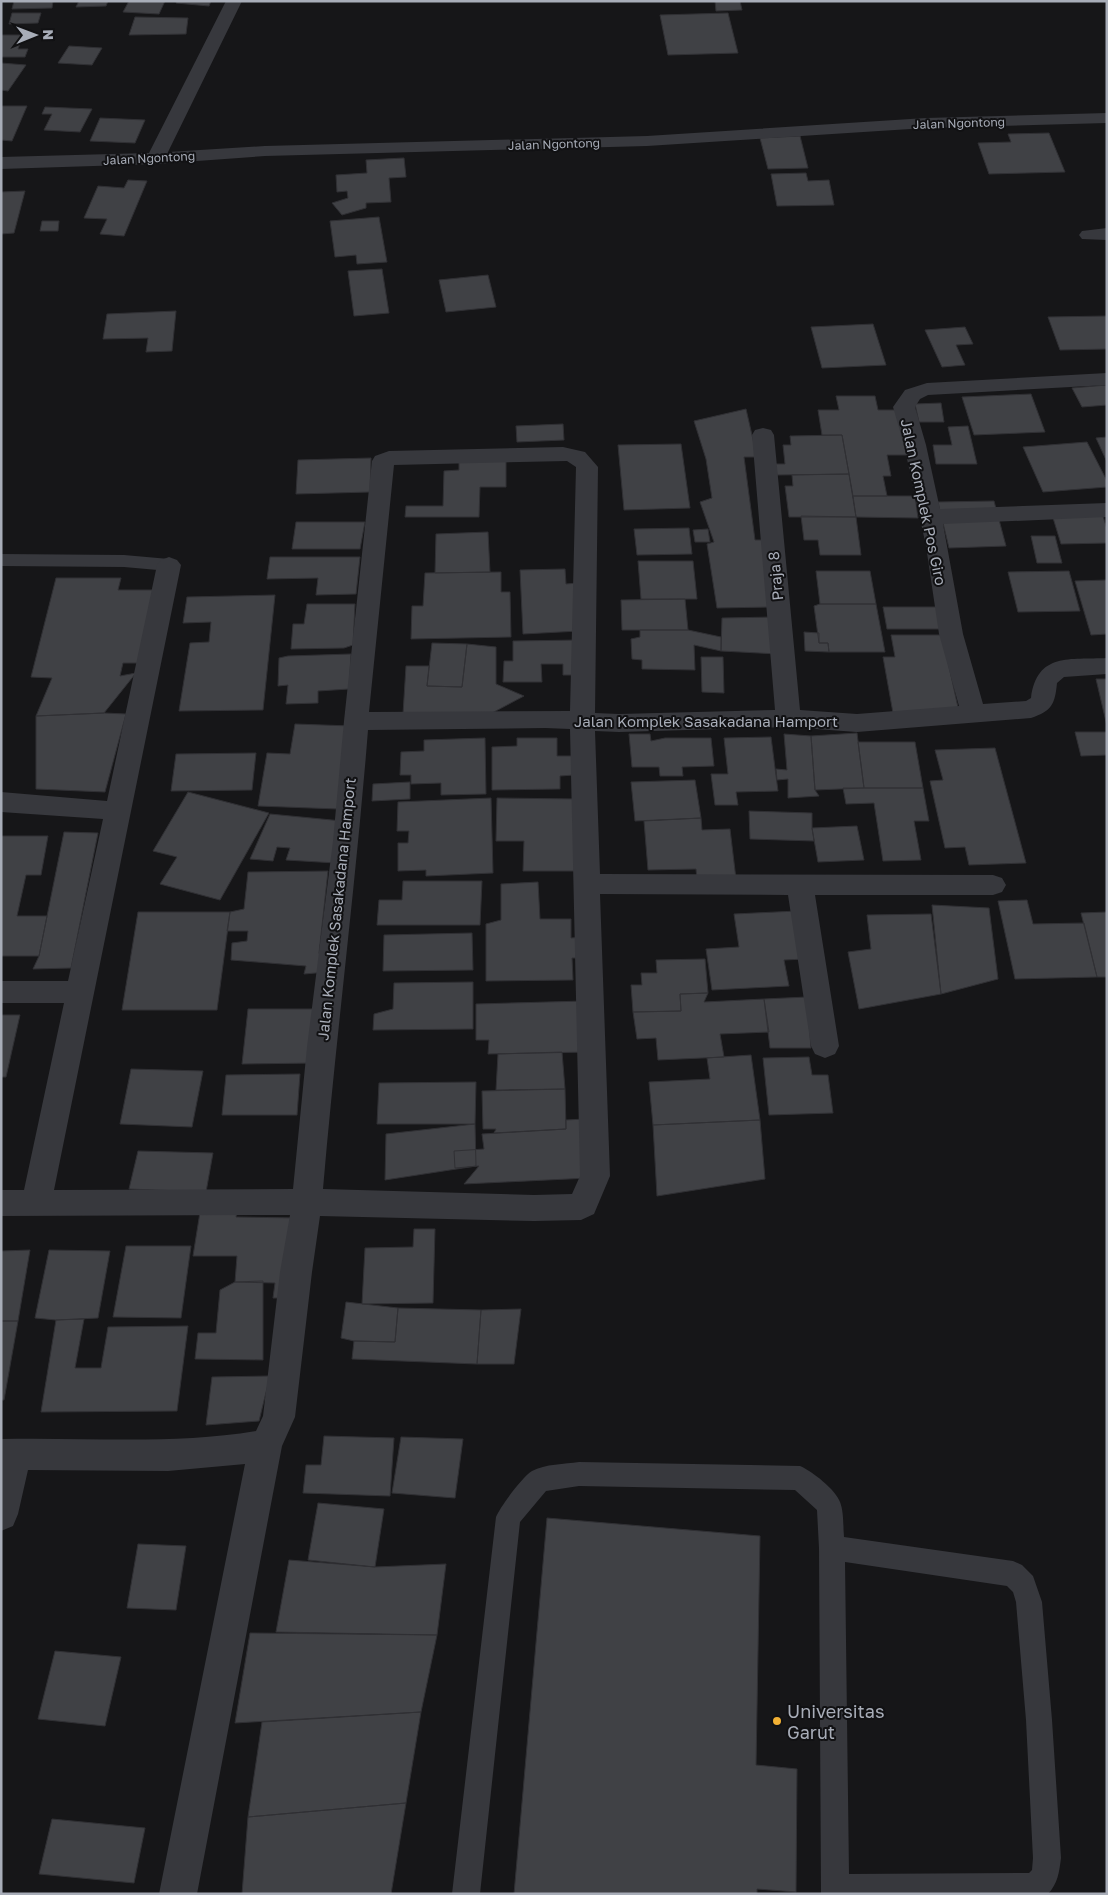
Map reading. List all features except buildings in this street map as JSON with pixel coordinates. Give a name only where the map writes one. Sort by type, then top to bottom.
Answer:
[{"type":"street","points":[[156,158],[234,1]]},
{"type":"street","name":"Jalan Ngontong","points":[[1,163],[156,158],[265,151],[647,141],[926,123],[1107,118]]},
{"type":"street","name":"Jalan Komplek Pos Giro","points":[[973,714],[951,634],[930,517],[915,445],[904,407],[908,399],[915,392],[927,389],[1024,382],[1107,379]]},
{"type":"street","name":"Praja 8","points":[[762,435],[788,718]]},
{"type":"street","points":[[1,1203],[307,1202],[534,1208],[581,1207],[583,1205],[596,1176],[582,721],[587,467],[583,460],[578,456],[563,454],[389,458],[383,461],[356,721]]},
{"type":"street","points":[[930,517],[1107,510]]},
{"type":"street","points":[[36,1204],[169,565]]},
{"type":"street","name":"Jalan Komplek Sasakadana Hamport","points":[[178,1894],[266,1445],[279,1417],[296,1272],[307,1202],[321,1047],[346,841],[356,721],[545,719],[620,723],[788,718],[856,723],[1031,709],[1043,700],[1045,683],[1050,675],[1059,670],[1107,666]]},
{"type":"street","points":[[1,802],[118,811]]},
{"type":"street","points":[[586,884],[993,885]]},
{"type":"street","points":[[800,884],[825,1046]]},
{"type":"street","points":[[1,992],[79,992]]},
{"type":"street","points":[[1,1514],[8,1455],[47,1453],[156,1455],[238,1451],[266,1445]]},
{"type":"lane","points":[[1,560],[124,561],[169,565]]},
{"type":"lane","points":[[466,1894],[508,1517],[539,1480],[580,1474],[800,1478],[828,1504],[832,1548],[835,1891],[1036,1887],[1045,1876],[1047,1858],[1029,1602],[1024,1585],[1013,1574],[832,1548]]},
{"type":"place","name":"Universitas Garut","points":[[777,1721]]}]
